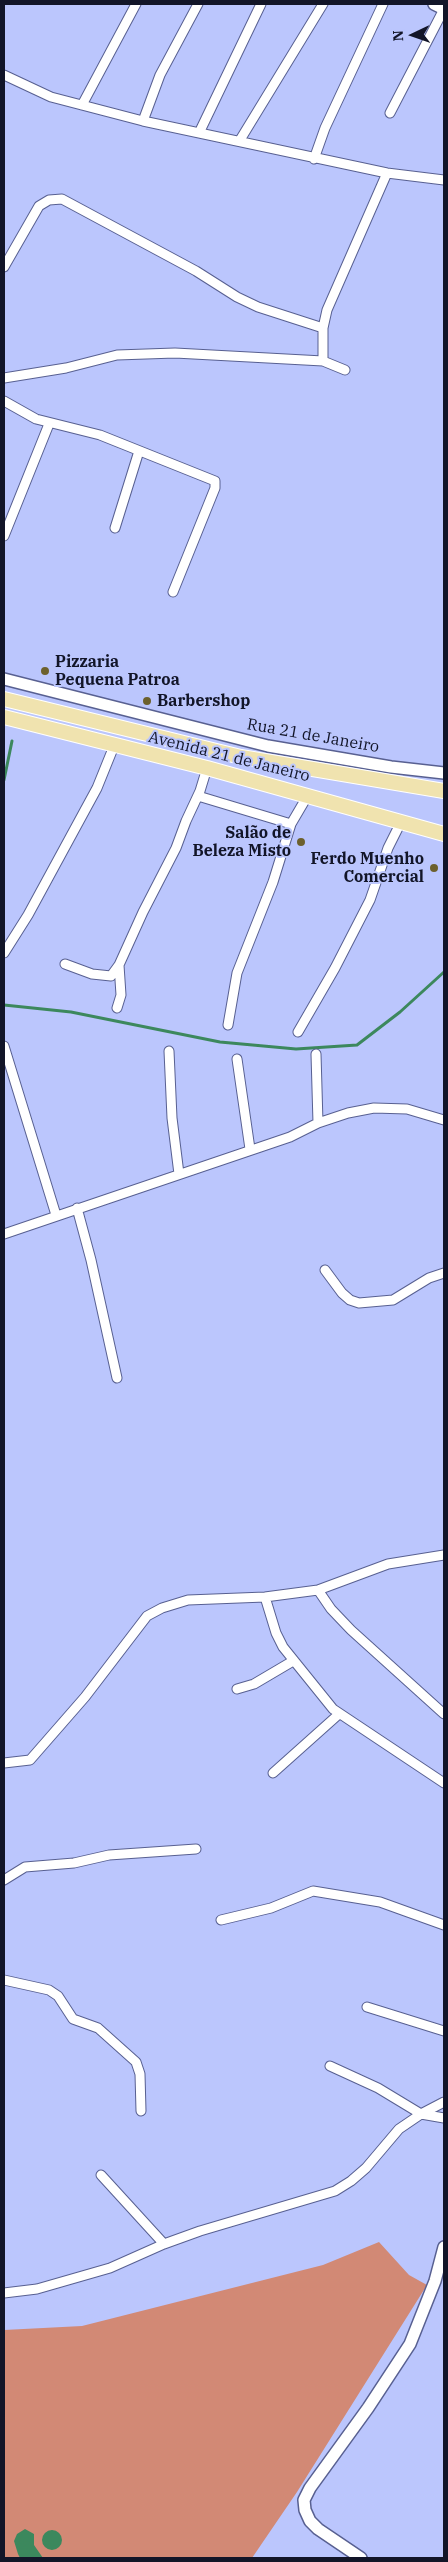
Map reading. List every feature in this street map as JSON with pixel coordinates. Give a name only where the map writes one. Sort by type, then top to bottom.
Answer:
[{"type":"main road","name":"Avenida 21 de Janeiro","points":[[4,699],[241,757],[444,791]]},
{"type":"main road","name":"Avenida 21 de Janeiro","points":[[4,717],[207,768],[444,834]]},
{"type":"street","points":[[82,105],[136,4]]},
{"type":"street","points":[[143,121],[160,75],[198,4]]},
{"type":"street","points":[[199,133],[261,4]]},
{"type":"street","points":[[240,140],[323,4]]},
{"type":"street","points":[[314,159],[325,128],[383,4]]},
{"type":"street","points":[[390,114],[444,9],[434,4]]},
{"type":"street","points":[[4,76],[42,94],[143,121],[240,140],[314,159],[387,173],[444,180]]},
{"type":"street","points":[[323,361],[323,328],[331,299],[387,173]]},
{"type":"street","points":[[4,267],[39,206],[49,200],[62,199],[196,272],[237,297],[258,307],[323,328]]},
{"type":"street","points":[[4,378],[66,368],[96,359],[134,354],[175,353],[323,361],[345,370]]},
{"type":"street","points":[[4,402],[49,424],[84,430],[215,481],[215,488],[173,592]]},
{"type":"street","points":[[4,536],[49,424]]},
{"type":"street","points":[[115,528],[139,451]]},
{"type":"street","name":"Rua 21 de Janeiro","points":[[4,679],[268,746],[391,767],[444,773]]},
{"type":"street","points":[[4,953],[28,915],[97,788],[114,746]]},
{"type":"street","points":[[65,964],[103,977],[111,976],[119,965],[142,912],[176,848],[198,796],[207,768]]},
{"type":"street","points":[[228,1025],[237,973],[273,882],[291,824],[308,795]]},
{"type":"street","points":[[198,796],[291,824]]},
{"type":"street","points":[[298,1032],[335,968],[370,900],[388,848],[401,822]]},
{"type":"street","points":[[117,1008],[121,995],[119,965]]},
{"type":"street","points":[[4,1046],[56,1216]]},
{"type":"street","points":[[169,1051],[172,1118],[179,1174]]},
{"type":"street","points":[[316,1054],[318,1123]]},
{"type":"street","points":[[237,1060],[250,1149]]},
{"type":"street","points":[[4,1234],[290,1137],[318,1123],[348,1113],[374,1108],[407,1109],[444,1120]]},
{"type":"street","points":[[77,1208],[91,1260],[117,1378]]},
{"type":"street","points":[[325,1270],[342,1293],[350,1300],[359,1303],[393,1300],[429,1278],[444,1273]]},
{"type":"street","points":[[4,1763],[30,1760],[85,1697],[147,1616],[174,1603],[188,1600],[265,1596],[318,1590],[388,1564],[444,1555]]},
{"type":"street","points":[[318,1590],[331,1609],[351,1630],[444,1714]]},
{"type":"street","points":[[265,1596],[276,1633],[293,1661],[339,1714],[444,1783]]},
{"type":"street","points":[[237,1689],[254,1684],[293,1661]]},
{"type":"street","points":[[273,1773],[339,1714]]},
{"type":"street","points":[[4,1880],[25,1866],[74,1863],[109,1855],[196,1849]]},
{"type":"street","points":[[221,1920],[271,1908],[313,1892],[380,1902],[444,1925]]},
{"type":"street","points":[[4,1980],[49,1990],[58,1996],[73,2019],[98,2028],[136,2062],[140,2074],[141,2111]]},
{"type":"street","points":[[367,2007],[444,2031]]},
{"type":"street","points":[[330,2066],[378,2088],[421,2114],[443,2117]]},
{"type":"street","points":[[4,2293],[37,2289],[110,2268],[164,2244],[335,2191],[351,2182],[366,2168],[399,2129],[421,2114],[444,2102]]},
{"type":"street","points":[[101,2175],[164,2244]]},
{"type":"street","points":[[361,2558],[318,2529],[310,2521],[305,2510],[304,2500],[410,2344],[435,2281],[444,2247]]},
{"type":"shaded area","points":[[379,2242],[409,2275],[427,2285],[297,2492],[252,2558],[4,2558],[4,2330],[82,2326],[323,2265]]},
{"type":"shaded area","points":[[25,2529],[34,2534],[34,2545],[43,2558],[20,2558],[14,2541],[17,2534]]},
{"type":"shaded area","points":[[52,2530],[59,2533],[62,2540],[59,2547],[52,2550],[45,2547],[42,2540],[45,2533]]},
{"type":"waterway","points":[[4,780],[12,741]]},
{"type":"waterway","points":[[4,1005],[71,1012],[220,1042],[296,1049],[357,1045],[400,1012],[444,972]]},
{"type":"place","name":"Pizzaria Pequena Patroa","points":[[45,671]]},
{"type":"place","name":"Barbershop","points":[[147,701]]},
{"type":"place","name":"Salão de Beleza Misto","points":[[301,842]]},
{"type":"place","name":"Ferdo Muenho Comercial","points":[[434,868]]}]
